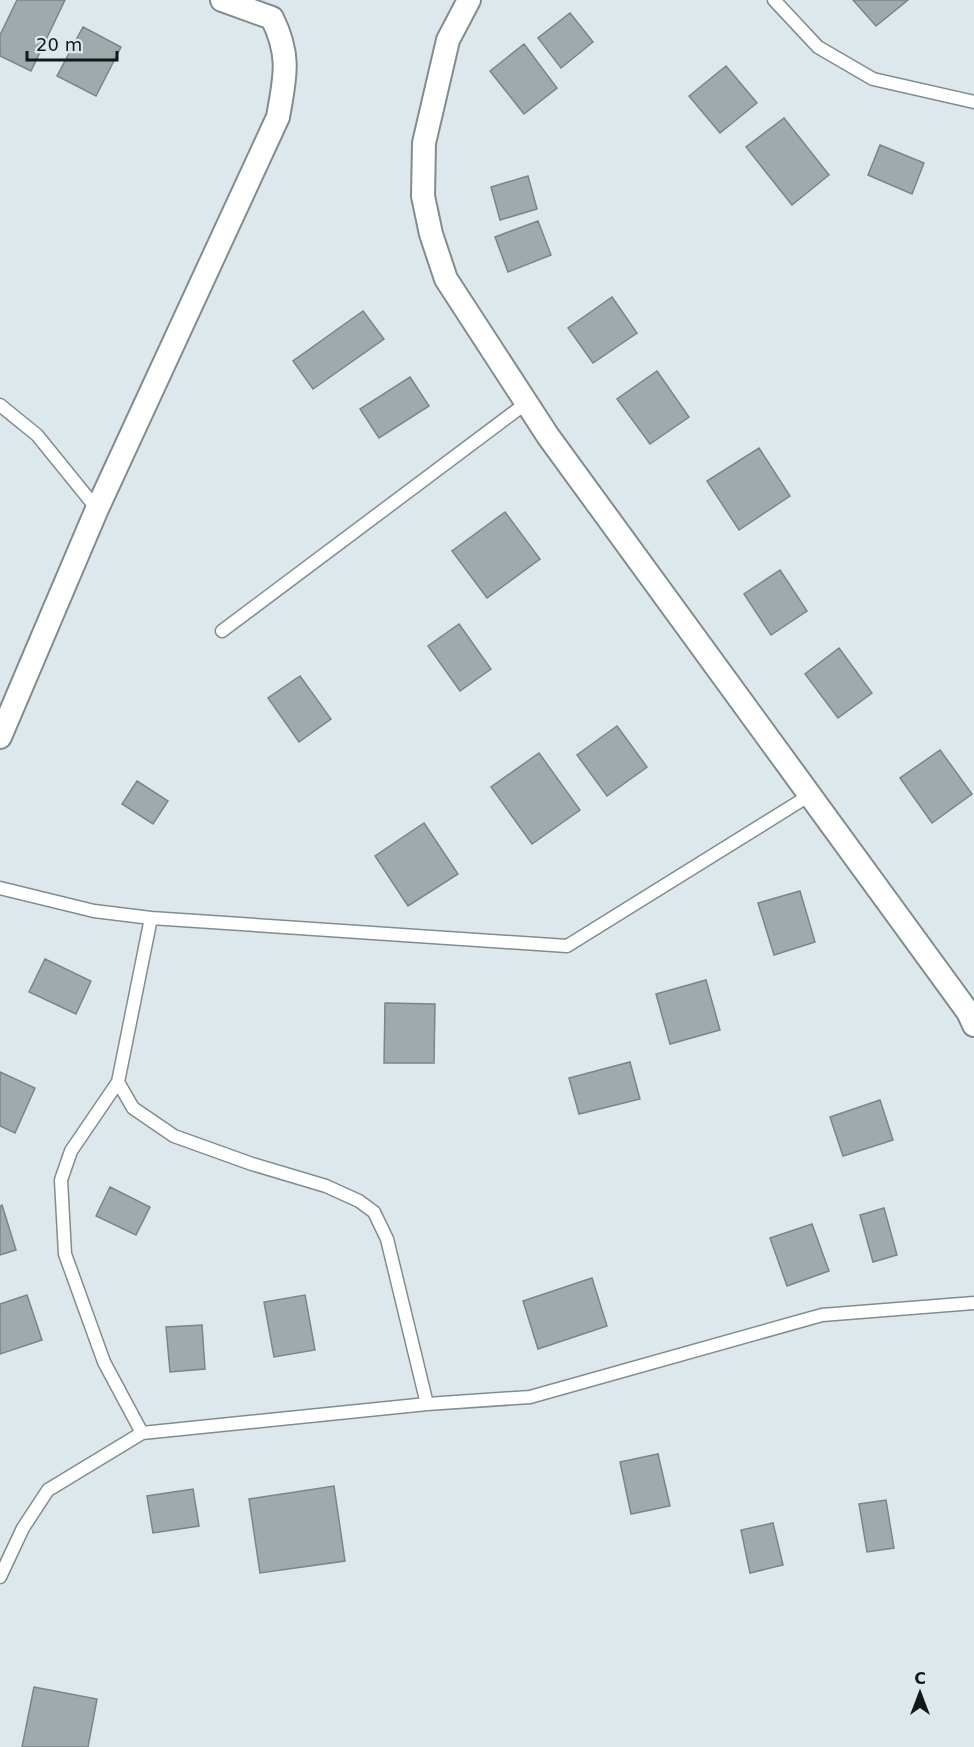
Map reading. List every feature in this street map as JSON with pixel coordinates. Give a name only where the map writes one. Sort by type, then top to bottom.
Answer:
[{"type":"street","points":[[0,737],[97,509],[278,117],[284,82],[283,40],[272,18],[222,0]]},
{"type":"street","points":[[469,0],[448,40],[424,143],[423,195],[431,234],[446,279],[525,404],[968,1012],[974,1025]]},
{"type":"lane","points":[[774,0],[818,47],[873,79],[974,102]]},
{"type":"lane","points":[[222,631],[525,404]]},
{"type":"lane","points":[[0,405],[37,435],[97,509]]},
{"type":"lane","points":[[0,888],[94,911],[151,918],[567,946],[810,795]]},
{"type":"lane","points":[[142,1433],[104,1362],[66,1254],[61,1180],[71,1151],[118,1082],[151,918]]},
{"type":"lane","points":[[118,1082],[133,1108],[174,1136],[252,1164],[326,1186],[359,1200],[374,1212],[387,1239],[427,1404]]},
{"type":"lane","points":[[0,1577],[23,1528],[48,1490],[142,1433],[427,1404],[530,1397],[822,1315],[974,1303]]},
{"type":"building","points":[[17,0],[65,0],[31,71],[0,56],[0,35]]},
{"type":"building","points":[[853,0],[908,0],[876,26]]},
{"type":"building","points":[[570,13],[593,42],[561,68],[538,38]]},
{"type":"building","points":[[83,27],[121,47],[96,96],[57,76]]},
{"type":"building","points":[[524,44],[557,88],[524,114],[490,71]]},
{"type":"building","points":[[726,66],[757,103],[720,133],[689,96]]},
{"type":"building","points":[[784,118],[829,175],[792,205],[746,147]]},
{"type":"building","points":[[880,145],[924,163],[912,194],[868,175]]},
{"type":"building","points":[[528,176],[537,209],[500,220],[491,187]]},
{"type":"building","points":[[538,221],[551,255],[508,272],[495,237]]},
{"type":"building","points":[[612,297],[637,333],[593,363],[568,328]]},
{"type":"building","points":[[363,311],[384,339],[313,389],[293,361]]},
{"type":"building","points":[[657,371],[689,417],[650,444],[617,399]]},
{"type":"building","points":[[410,377],[429,406],[379,438],[360,409]]},
{"type":"building","points":[[759,448],[790,496],[739,530],[707,481]]},
{"type":"building","points":[[505,512],[540,559],[487,598],[452,551]]},
{"type":"building","points":[[780,570],[807,611],[771,635],[744,594]]},
{"type":"building","points":[[459,624],[491,669],[460,691],[428,646]]},
{"type":"building","points":[[839,648],[872,693],[838,718],[805,674]]},
{"type":"building","points":[[300,676],[331,719],[299,742],[268,698]]},
{"type":"building","points":[[617,726],[647,767],[607,796],[577,755]]},
{"type":"building","points":[[940,750],[972,794],[932,823],[900,778]]},
{"type":"building","points":[[539,753],[580,810],[532,844],[491,787]]},
{"type":"building","points":[[137,781],[168,801],[153,824],[122,804]]},
{"type":"building","points":[[424,823],[458,874],[408,906],[375,856]]},
{"type":"building","points":[[800,891],[815,942],[774,955],[758,903]]},
{"type":"building","points":[[45,959],[91,981],[76,1014],[29,992]]},
{"type":"building","points":[[706,980],[720,1030],[670,1044],[656,994]]},
{"type":"building","points":[[385,1003],[435,1004],[434,1063],[384,1063]]},
{"type":"building","points":[[630,1062],[640,1099],[579,1114],[569,1078]]},
{"type":"building","points":[[0,1072],[35,1088],[15,1133],[0,1126]]},
{"type":"building","points":[[880,1100],[893,1140],[843,1156],[830,1117]]},
{"type":"building","points":[[110,1187],[150,1207],[136,1235],[96,1216]]},
{"type":"building","points":[[2,1205],[16,1250],[0,1255],[0,1206]]},
{"type":"building","points":[[884,1208],[897,1255],[873,1262],[860,1215]]},
{"type":"building","points":[[812,1224],[829,1271],[787,1286],[770,1238]]},
{"type":"building","points":[[592,1278],[607,1326],[538,1349],[523,1301]]},
{"type":"building","points":[[27,1295],[42,1340],[0,1354],[0,1304]]},
{"type":"building","points":[[305,1295],[315,1350],[274,1357],[264,1302]]},
{"type":"building","points":[[202,1325],[205,1369],[170,1372],[166,1327]]},
{"type":"building","points":[[658,1454],[670,1506],[631,1514],[620,1462]]},
{"type":"building","points":[[334,1486],[345,1561],[260,1573],[249,1499]]},
{"type":"building","points":[[193,1489],[199,1526],[153,1533],[147,1496]]},
{"type":"building","points":[[886,1500],[894,1548],[867,1552],[859,1504]]},
{"type":"building","points":[[773,1523],[783,1565],[750,1573],[741,1530]]},
{"type":"building","points":[[34,1687],[97,1699],[88,1747],[22,1747]]}]
